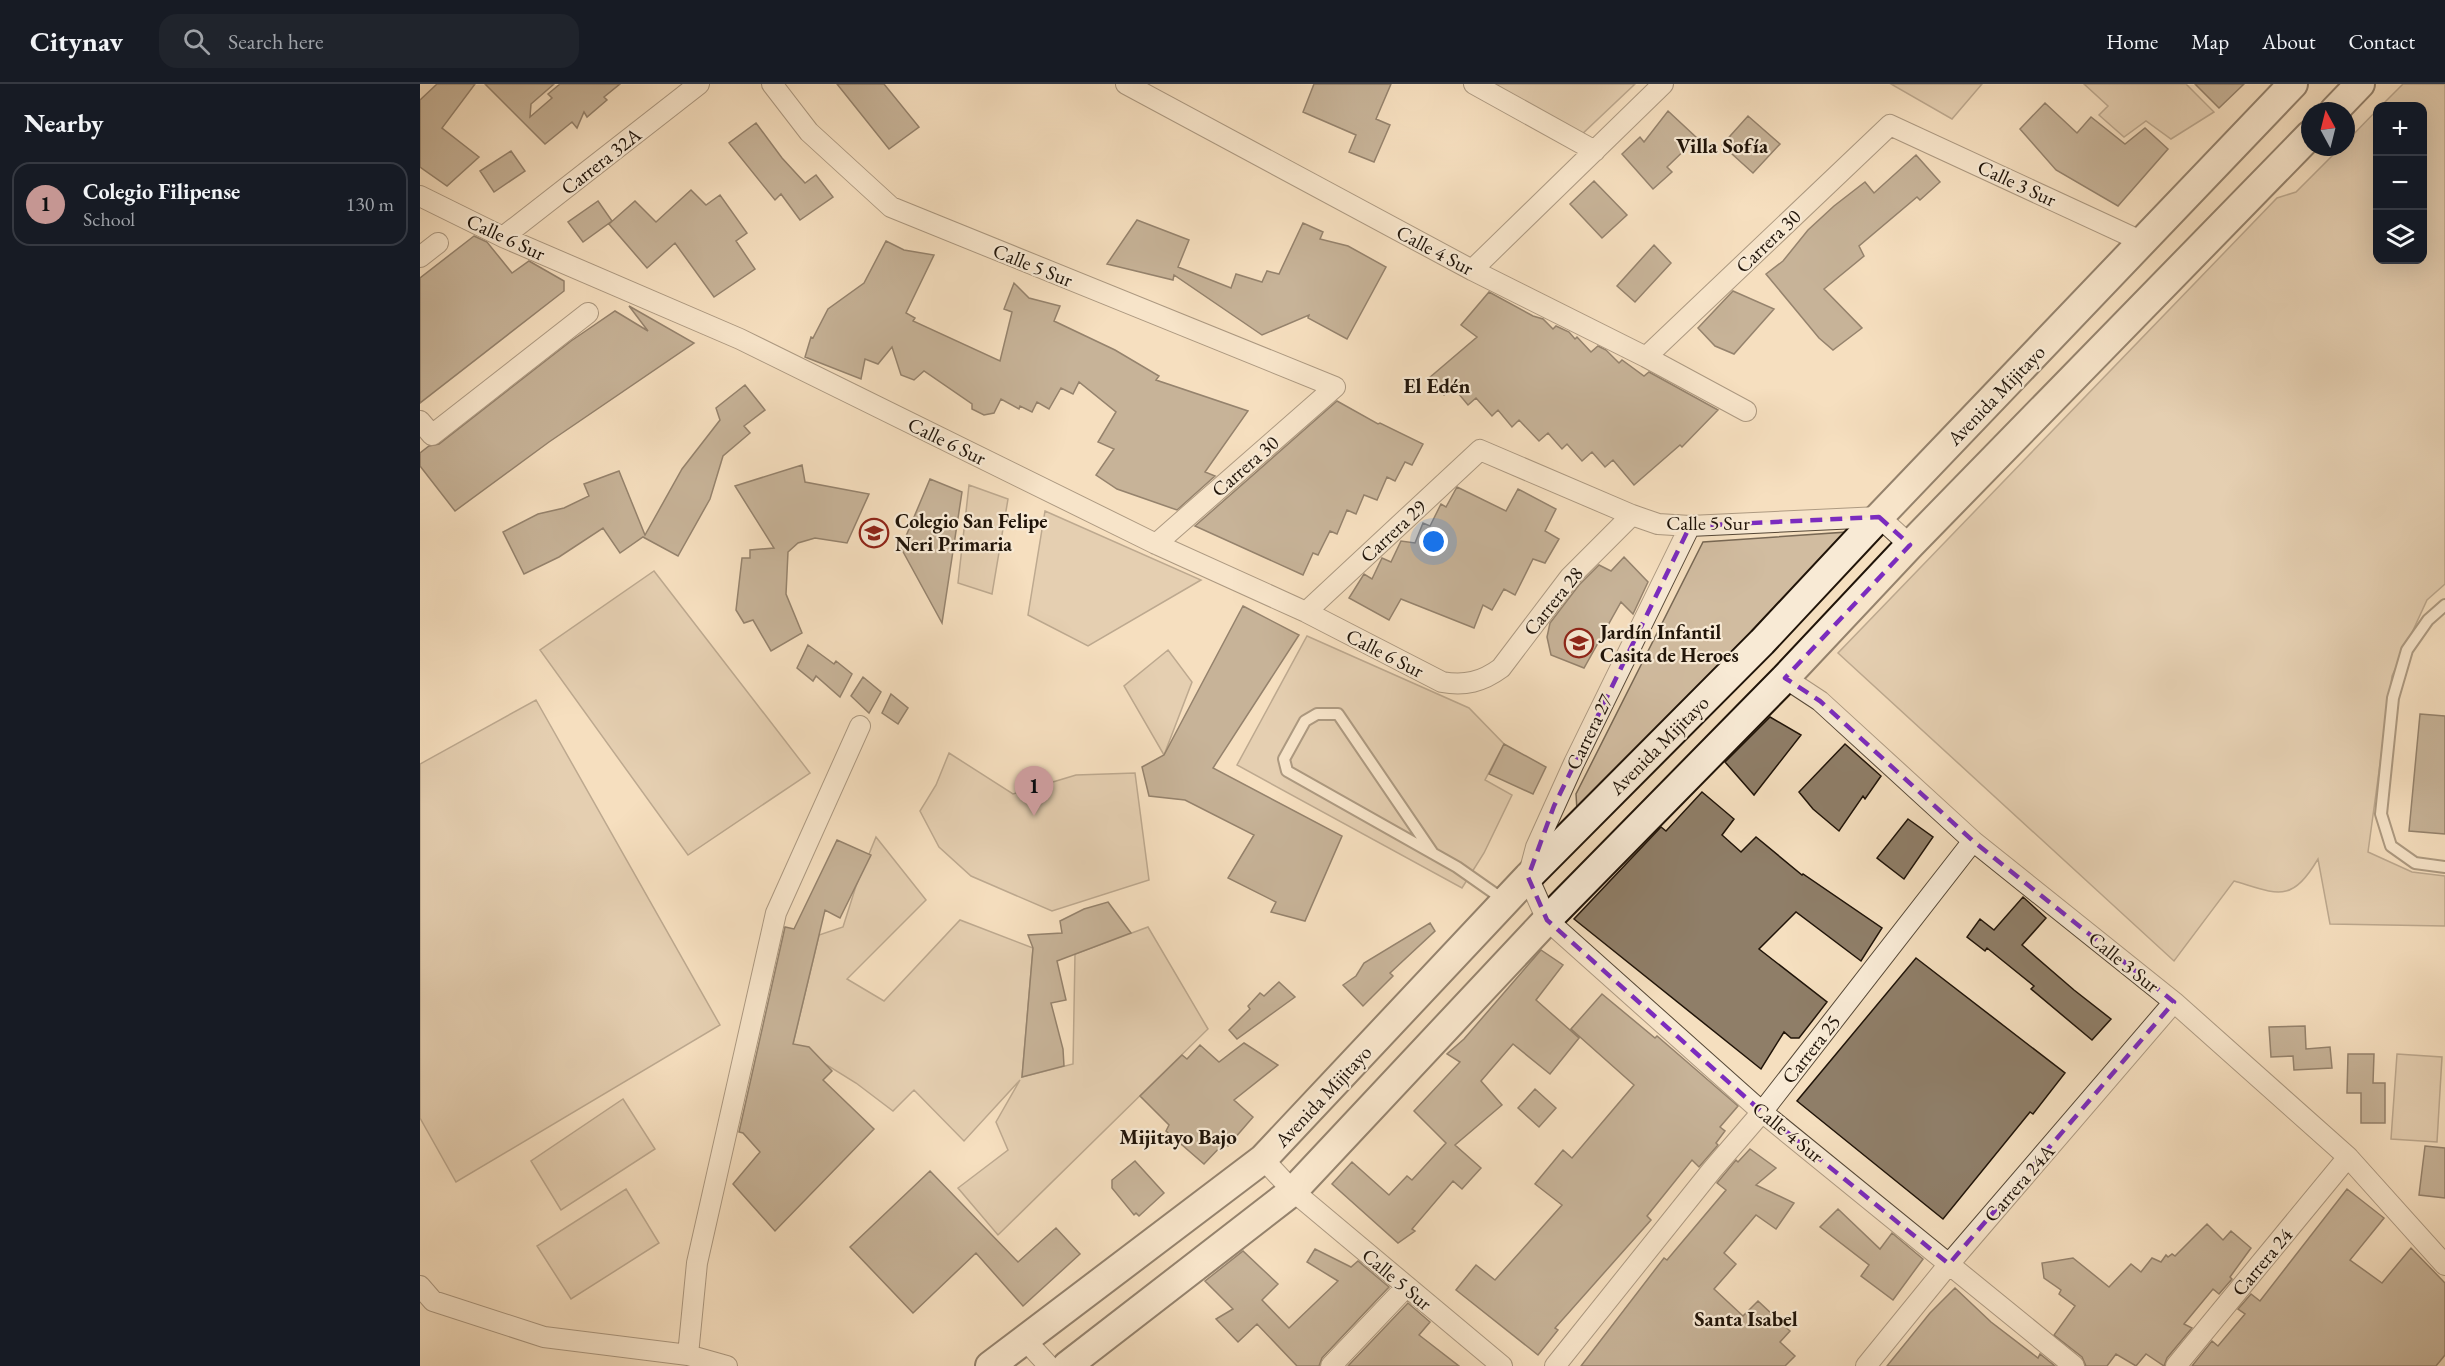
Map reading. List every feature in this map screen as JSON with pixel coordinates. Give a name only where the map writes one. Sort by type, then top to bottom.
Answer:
[{"type":"main road","name":"Avenida Mijitayo","points":[[990,1366],[1026,1341],[1263,1159],[1528,877],[1762,642],[1878,517],[2294,84]]},
{"type":"main road","points":[[2343,102],[2360,84]]},
{"type":"main road","points":[[1067,1366],[1293,1191],[1547,920],[1785,678],[1910,545],[2301,144]]},
{"type":"street","name":"Carrera 32A","points":[[503,237],[699,84]]},
{"type":"street","name":"Calle 5 Sur","points":[[772,84],[809,132],[891,207],[1335,387]]},
{"type":"street","name":"Calle 4 Sur","points":[[1126,84],[1472,270],[1646,357],[1746,411]]},
{"type":"street","points":[[1474,84],[1595,151]]},
{"type":"street","points":[[1472,270],[1663,84]]},
{"type":"street","name":"Carrera 30","points":[[1646,357],[1890,125]]},
{"type":"street","name":"Calle 3 Sur","points":[[1890,125],[2143,242]]},
{"type":"street","name":"Calle 6 Sur","points":[[420,196],[503,237],[740,339],[1156,544],[1305,612],[1442,682],[1458,685],[1473,683]]},
{"type":"street","points":[[420,257],[438,243]]},
{"type":"street","points":[[426,428],[588,313]]},
{"type":"street","name":"Carrera 30","points":[[1156,544],[1335,387]]},
{"type":"street","name":"Calle 5 Sur","points":[[1480,450],[1632,516],[1659,524],[1690,526],[1878,517]]},
{"type":"street","name":"Carrera 29","points":[[1305,612],[1480,450]]},
{"type":"street","name":"Carrera 28","points":[[1473,683],[1501,668],[1570,578],[1632,516]]},
{"type":"street","points":[[1878,517],[1910,545]]},
{"type":"street","name":"Carrera 27","points":[[1528,877],[1536,848],[1554,806],[1690,526]]},
{"type":"street","name":"Calle 3 Sur","points":[[1785,678],[1820,701],[1973,841],[2174,1002],[2348,1157],[2445,1264]]},
{"type":"street","points":[[688,1355],[697,1263],[776,913],[860,726]]},
{"type":"street","name":"Carrera 25","points":[[1555,1366],[1712,1170],[1762,1112],[1973,841]]},
{"type":"street","name":"Calle 4 Sur","points":[[1528,877],[1547,920],[1762,1112],[2074,1366]]},
{"type":"street","name":"Carrera 24A","points":[[1866,1366],[1949,1263],[2174,1002]]},
{"type":"street","name":"Carrera 24","points":[[2176,1366],[2348,1157]]},
{"type":"street","name":"Calle 5 Sur","points":[[1263,1159],[1293,1191],[1502,1366]]},
{"type":"street","points":[[420,1286],[434,1301],[544,1337],[688,1355],[727,1366]]},
{"type":"street","points":[[1331,1366],[1406,1287]]},
{"type":"street","points":[[1026,1341],[1049,1366]]},
{"type":"lane","points":[[2445,605],[2428,620],[2407,650],[2393,698],[2381,814],[2391,846],[2415,863],[2445,867]]},
{"type":"lane","points":[[1432,852],[1338,714],[1317,714],[1305,721],[1284,759],[1287,771],[1432,852],[1505,901]]},
{"type":"highlighted area","points":[[1879,517],[1910,545],[1785,678],[1820,701],[1973,841],[2174,1002],[1949,1264],[1762,1112],[1547,920],[1528,877],[1554,806],[1690,526]]},
{"type":"shaded area","points":[[1487,84],[1635,84],[1580,136]]},
{"type":"shaded area","points":[[1891,84],[1982,84],[1952,119]]},
{"type":"shaded area","points":[[2084,84],[2186,84],[2214,112],[2171,139],[2146,121],[2124,137],[2099,115],[2108,106]]},
{"type":"shaded area","points":[[2403,84],[2445,84],[2445,584],[2427,600],[2392,676],[2368,852],[2412,872],[2445,876],[2445,926],[2330,924],[2318,859],[2300,883],[2282,892],[2273,892],[2234,881],[2174,961],[1838,653],[2277,198],[2296,192],[2332,156],[2355,156],[2355,133],[2373,114],[2373,264],[2427,264],[2427,102],[2385,102]]},
{"type":"shaded area","points":[[969,485],[1008,499],[992,594],[958,583]]},
{"type":"shaded area","points":[[1045,511],[1201,580],[1088,646],[1028,615]]},
{"type":"shaded area","points":[[1848,532],[1577,810],[1576,794],[1703,542]]},
{"type":"shaded area","points":[[654,571],[810,773],[688,855],[540,650]]},
{"type":"shaded area","points":[[1307,636],[1469,708],[1504,744],[1485,780],[1512,795],[1484,853],[1462,888],[1237,765]]},
{"type":"shaded area","points":[[1168,650],[1192,682],[1164,755],[1124,686]]},
{"type":"shaded area","points":[[536,700],[720,1025],[456,1182],[420,1118],[420,764]]},
{"type":"shaded area","points":[[949,753],[1013,794],[1076,775],[1135,773],[1149,880],[1052,911],[971,876],[939,847],[920,811],[936,785]]},
{"type":"shaded area","points":[[876,837],[926,900],[847,979],[884,1001],[960,920],[1033,948],[1022,1077],[1073,1064],[1075,954],[1148,927],[1208,1029],[998,1235],[958,1188],[1008,1150],[996,1122],[1020,1080],[964,1141],[914,1090],[893,1111],[856,1083],[793,1044],[819,935],[843,927],[856,886]]},
{"type":"shaded area","points":[[2397,1054],[2442,1057],[2437,1142],[2391,1139]]},
{"type":"shaded area","points":[[623,1099],[655,1149],[561,1210],[531,1161]]},
{"type":"shaded area","points":[[626,1189],[659,1243],[571,1299],[537,1246]]},
{"type":"building","points":[[437,84],[475,84],[442,128],[479,157],[447,186],[420,167],[420,100]]},
{"type":"building","points":[[485,84],[554,84],[531,104],[530,117],[552,98],[548,94],[560,84],[620,84],[604,97],[607,100],[587,117],[584,112],[577,128],[572,122],[545,144]]},
{"type":"building","points":[[837,84],[884,84],[919,127],[889,149]]},
{"type":"building","points":[[1314,84],[1391,84],[1376,119],[1390,125],[1374,162],[1349,152],[1356,135],[1303,112]]},
{"type":"building","points":[[2195,84],[2244,84],[2219,108]]},
{"type":"building","points":[[2045,103],[2077,133],[2091,117],[2125,144],[2145,128],[2168,149],[2118,206],[2056,170],[2020,129]]},
{"type":"building","points":[[1668,111],[1697,138],[1667,167],[1672,172],[1653,189],[1622,154],[1640,137],[1644,142]]},
{"type":"building","points":[[1748,116],[1780,144],[1753,173],[1722,145]]},
{"type":"building","points":[[756,123],[782,158],[805,183],[816,175],[833,197],[800,220],[781,194],[775,200],[729,143]]},
{"type":"building","points":[[511,151],[525,171],[494,192],[480,171]]},
{"type":"building","points":[[1916,155],[1940,182],[1920,200],[1917,197],[1859,246],[1864,256],[1824,289],[1862,328],[1833,350],[1819,338],[1766,274],[1783,261],[1808,230],[1834,206],[1865,182],[1874,193]]},
{"type":"building","points":[[1594,181],[1627,215],[1602,238],[1570,204]]},
{"type":"building","points":[[691,190],[706,205],[720,195],[747,233],[736,241],[755,269],[714,297],[675,243],[647,268],[609,224],[635,201],[656,222]]},
{"type":"building","points":[[598,201],[612,221],[583,242],[568,222]]},
{"type":"building","points":[[1137,220],[1189,240],[1178,267],[1231,288],[1236,274],[1262,282],[1267,271],[1279,274],[1303,223],[1323,232],[1320,239],[1348,246],[1386,267],[1347,339],[1308,318],[1309,315],[1262,335],[1174,275],[1173,280],[1107,264]]},
{"type":"building","points":[[474,236],[487,242],[512,273],[529,261],[564,281],[564,291],[420,403],[420,278]]},
{"type":"building","points":[[886,241],[904,250],[934,255],[906,313],[915,318],[913,321],[1000,361],[1012,312],[1004,309],[1014,283],[1029,298],[1060,306],[1054,321],[1115,350],[1159,376],[1156,380],[1248,411],[1205,472],[1215,476],[1177,510],[1117,489],[1096,475],[1114,449],[1098,442],[1116,412],[1079,382],[1073,394],[1061,388],[1049,409],[1037,402],[1032,412],[1020,406],[1019,409],[1001,399],[994,413],[984,415],[972,409],[972,404],[924,371],[914,380],[901,375],[892,347],[878,364],[865,359],[861,379],[805,357],[811,337],[813,338],[828,309],[864,283]]},
{"type":"building","points":[[1654,245],[1671,263],[1635,302],[1617,286]]},
{"type":"building","points":[[1733,291],[1774,309],[1734,354],[1715,346],[1698,328]]},
{"type":"building","points":[[1489,292],[1543,319],[1553,329],[1556,326],[1569,332],[1591,352],[1598,346],[1606,350],[1619,363],[1622,360],[1644,376],[1649,372],[1718,410],[1682,447],[1680,445],[1634,485],[1613,460],[1605,467],[1592,452],[1582,461],[1567,444],[1562,449],[1548,433],[1539,441],[1519,420],[1512,427],[1498,410],[1492,416],[1476,398],[1468,405],[1453,387],[1444,395],[1429,378],[1477,337],[1461,325]]},
{"type":"building","points":[[629,306],[694,343],[549,442],[455,511],[420,466],[420,453],[429,446],[439,444],[571,341],[615,311],[648,331]]},
{"type":"building","points":[[745,385],[765,410],[744,426],[750,433],[723,456],[710,499],[678,556],[643,537],[620,553],[603,528],[559,557],[524,574],[503,532],[538,514],[564,508],[589,496],[584,484],[619,471],[645,535],[682,469],[720,420],[716,408]]},
{"type":"building","points":[[1337,401],[1378,424],[1423,444],[1412,465],[1405,462],[1395,481],[1387,477],[1377,500],[1364,495],[1356,514],[1347,510],[1337,534],[1330,531],[1318,555],[1313,553],[1303,575],[1195,526]]},
{"type":"building","points":[[802,465],[805,482],[869,494],[847,543],[815,538],[798,543],[788,552],[786,594],[802,633],[771,651],[753,620],[744,623],[736,610],[742,558],[750,558],[750,550],[774,548],[735,486]]},
{"type":"building","points":[[930,479],[962,492],[942,623],[901,548]]},
{"type":"building","points":[[1457,487],[1506,511],[1518,489],[1556,509],[1545,531],[1559,539],[1545,563],[1533,559],[1515,595],[1504,589],[1492,610],[1483,605],[1474,628],[1401,599],[1389,620],[1349,598],[1364,574],[1372,579],[1382,558],[1391,562],[1401,541],[1415,543],[1423,523],[1430,526],[1441,504],[1446,507]]},
{"type":"building","points":[[1624,557],[1648,582],[1633,614],[1621,602],[1584,668],[1551,655],[1547,637],[1550,623],[1579,585],[1599,565],[1611,571]]},
{"type":"building","points":[[1243,606],[1299,635],[1213,768],[1342,836],[1305,921],[1271,912],[1276,902],[1228,878],[1254,835],[1185,800],[1149,796],[1142,767],[1164,755]]},
{"type":"building","points":[[808,645],[834,664],[836,661],[852,674],[840,697],[816,676],[813,681],[797,668]]},
{"type":"building","points":[[863,677],[881,692],[869,713],[851,696]]},
{"type":"building","points":[[891,694],[908,708],[898,724],[882,713]]},
{"type":"building","points":[[2420,714],[2445,716],[2445,834],[2409,831]]},
{"type":"building","points":[[1770,717],[1801,735],[1754,795],[1725,762]]},
{"type":"building","points":[[1504,744],[1546,767],[1533,794],[1489,774]]},
{"type":"building","points":[[1845,744],[1881,776],[1865,799],[1863,796],[1839,831],[1813,809],[1799,792]]},
{"type":"building","points":[[1702,792],[1734,819],[1722,835],[1741,852],[1756,837],[1802,875],[1882,928],[1861,961],[1796,912],[1759,949],[1827,1002],[1799,1038],[1791,1038],[1784,1032],[1761,1069],[1574,919],[1661,827],[1666,831]]},
{"type":"building","points":[[1908,819],[1933,837],[1904,879],[1877,858]]},
{"type":"building","points":[[837,840],[871,855],[840,918],[825,910],[793,1044],[809,1047],[832,1071],[823,1080],[874,1129],[775,1231],[733,1184],[760,1152],[743,1133],[739,1132],[785,927],[794,929]]},
{"type":"building","points":[[2023,897],[2046,918],[2022,945],[2111,1019],[2092,1040],[2031,989],[2034,986],[1987,948],[1985,951],[1967,937],[1980,919],[1994,930]]},
{"type":"building","points":[[1108,902],[1131,933],[1057,961],[1066,1000],[1051,1003],[1063,1049],[1064,1066],[1022,1077],[1033,948],[1028,935],[1062,933],[1060,921],[1084,909]]},
{"type":"building","points":[[1430,923],[1435,931],[1390,973],[1393,976],[1363,1006],[1343,985],[1356,976],[1364,963]]},
{"type":"building","points":[[1541,950],[1563,965],[1536,1000],[1579,1038],[1550,1074],[1513,1044],[1481,1081],[1502,1105],[1455,1145],[1481,1168],[1462,1189],[1453,1181],[1412,1229],[1415,1231],[1398,1243],[1332,1184],[1352,1162],[1389,1195],[1407,1176],[1412,1180],[1446,1143],[1414,1111],[1460,1062],[1447,1054],[1464,1039]]},
{"type":"building","points":[[1916,958],[2065,1073],[2033,1114],[2030,1112],[1943,1219],[1797,1101]]},
{"type":"building","points":[[1279,982],[1295,997],[1237,1039],[1229,1030],[1250,1009],[1248,1006],[1260,993],[1264,996]]},
{"type":"building","points":[[1602,994],[1655,1038],[1657,1036],[1738,1106],[1720,1127],[1725,1131],[1716,1143],[1718,1145],[1699,1167],[1692,1160],[1647,1216],[1651,1220],[1555,1328],[1558,1330],[1538,1355],[1456,1290],[1476,1265],[1495,1280],[1562,1205],[1535,1184],[1563,1150],[1572,1158],[1634,1085],[1571,1029]]},
{"type":"building","points":[[2305,1026],[2306,1049],[2330,1047],[2332,1068],[2294,1070],[2293,1056],[2271,1057],[2269,1027]]},
{"type":"building","points":[[1244,1043],[1278,1065],[1234,1100],[1253,1117],[1228,1146],[1224,1143],[1204,1164],[1166,1131],[1169,1125],[1140,1096],[1182,1055],[1187,1059],[1200,1045],[1219,1062]]},
{"type":"building","points":[[2348,1054],[2374,1054],[2373,1083],[2385,1083],[2385,1123],[2361,1123],[2361,1093],[2347,1093]]},
{"type":"building","points":[[1535,1089],[1556,1108],[1539,1127],[1518,1108]]},
{"type":"building","points":[[2425,1146],[2445,1148],[2445,1198],[2419,1195]]},
{"type":"building","points":[[1750,1149],[1776,1168],[1756,1185],[1794,1203],[1776,1229],[1756,1215],[1724,1253],[1736,1264],[1714,1289],[1743,1316],[1758,1301],[1790,1331],[1780,1342],[1795,1356],[1785,1366],[1581,1366],[1664,1258],[1667,1260],[1726,1190],[1717,1183],[1736,1160],[1738,1162]]},
{"type":"building","points":[[1135,1161],[1164,1193],[1139,1216],[1136,1213],[1134,1215],[1112,1188],[1112,1180]]},
{"type":"building","points":[[930,1171],[1018,1262],[1056,1228],[1080,1254],[1023,1306],[976,1253],[913,1313],[850,1247]]},
{"type":"building","points":[[2347,1189],[2384,1218],[2350,1260],[2382,1283],[2411,1248],[2445,1283],[2445,1355],[2436,1366],[2192,1366],[2212,1341],[2218,1346],[2245,1314],[2238,1309],[2251,1294],[2260,1301]]},
{"type":"building","points":[[1838,1209],[1880,1249],[1892,1233],[1923,1259],[1893,1300],[1861,1276],[1869,1265],[1820,1227]]},
{"type":"building","points":[[2207,1224],[2223,1240],[2231,1231],[2251,1248],[2230,1277],[2232,1279],[2219,1294],[2213,1289],[2184,1324],[2192,1328],[2167,1358],[2164,1366],[2146,1354],[2136,1366],[2116,1354],[2107,1366],[2086,1366],[2082,1357],[2054,1335],[2075,1306],[2059,1294],[2061,1290],[2044,1278],[2042,1263],[2073,1258],[2109,1287],[2131,1264],[2141,1272],[2152,1258],[2161,1262],[2166,1255],[2175,1256]]},
{"type":"building","points":[[1315,1249],[1351,1267],[1358,1261],[1389,1287],[1322,1358],[1319,1366],[1297,1366],[1257,1324],[1238,1342],[1216,1319],[1233,1309],[1205,1281],[1243,1251],[1278,1284],[1262,1300],[1289,1328],[1338,1281],[1307,1262]]},
{"type":"building","points":[[1955,1288],[1991,1322],[2038,1358],[2040,1354],[2055,1366],[1887,1366],[1930,1313]]},
{"type":"building","points":[[1408,1303],[1430,1322],[1419,1335],[1459,1366],[1348,1366]]},
{"type":"place","name":"Colegio San Felipe Neri Primaria","points":[[874,533]]},
{"type":"place","name":"Jardín Infantil Casita de Heroes","points":[[1579,643]]},
{"type":"place","name":"Colegio Filipense","points":[[1034,816]]},
{"type":"district","name":"Villa Sofía","points":[[1722,145]]},
{"type":"district","name":"El Edén","points":[[1437,385]]},
{"type":"district","name":"Mijitayo Bajo","points":[[1178,1136]]},
{"type":"district","name":"Santa Isabel","points":[[1746,1318]]}]
